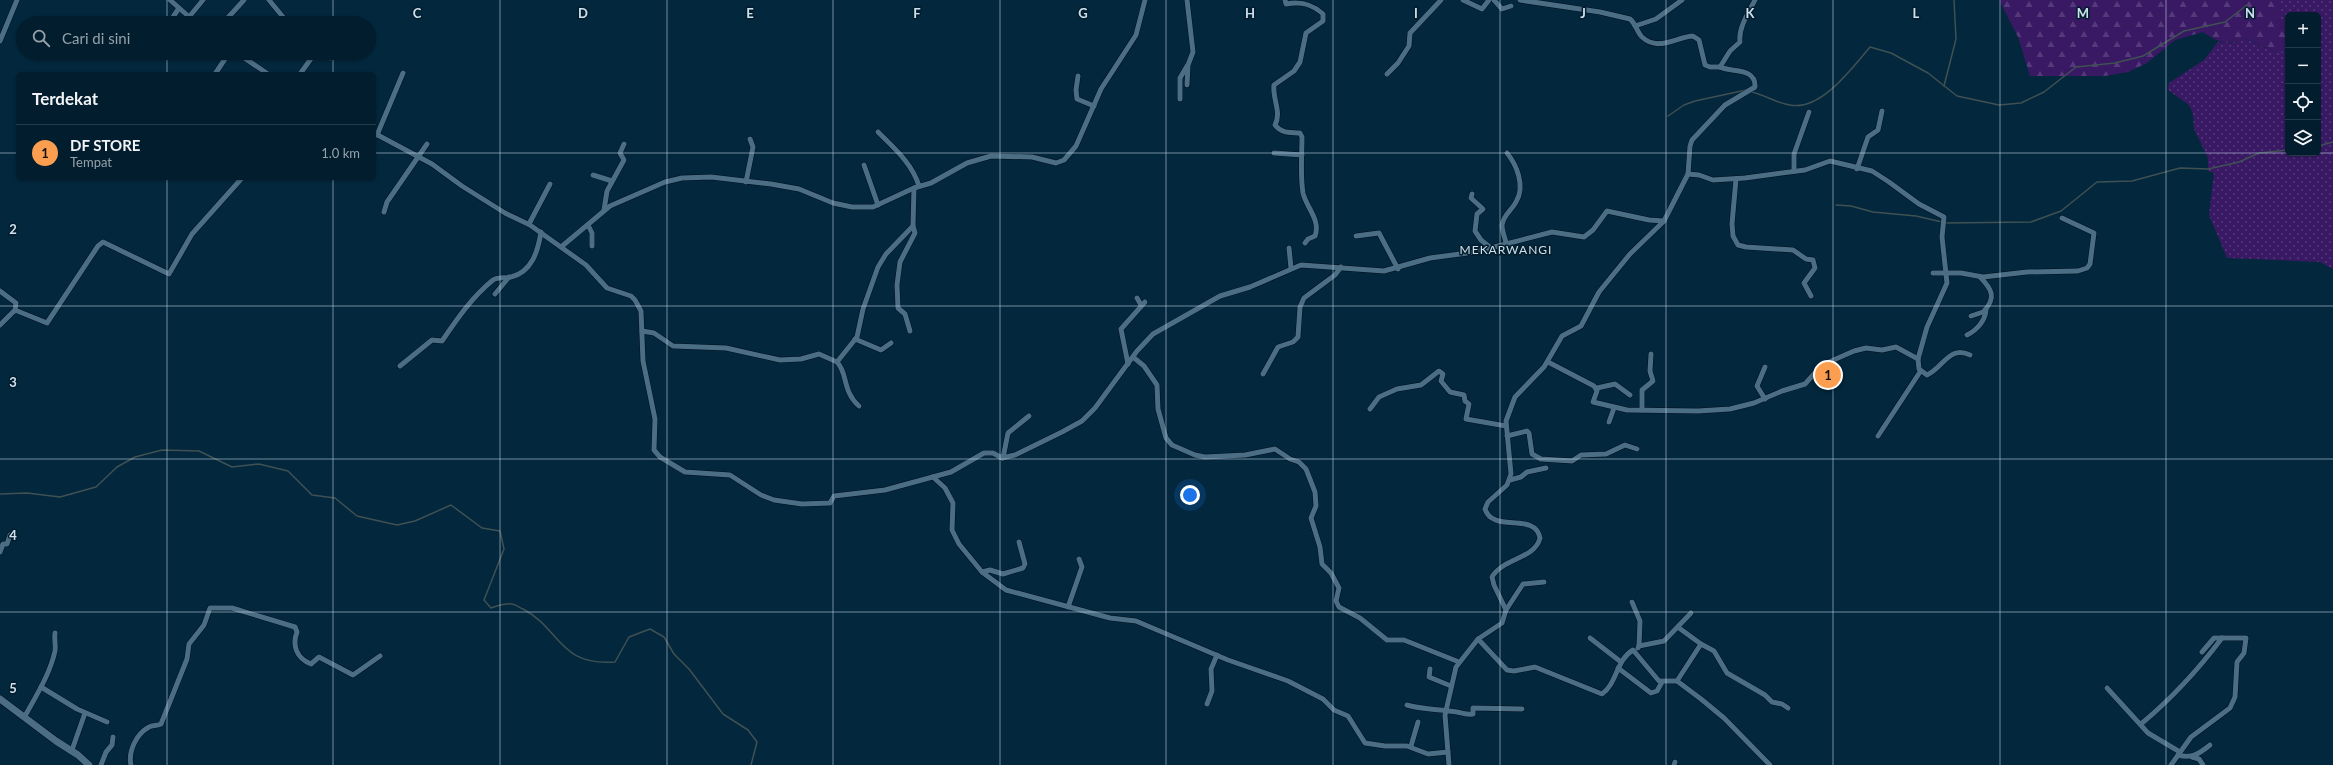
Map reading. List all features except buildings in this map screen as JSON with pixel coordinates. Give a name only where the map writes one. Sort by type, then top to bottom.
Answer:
[{"type":"main road","points":[[0,699],[56,741],[72,750],[89,765]]},
{"type":"street","points":[[0,41],[17,0]]},
{"type":"street","points":[[170,0],[188,16]]},
{"type":"street","points":[[190,16],[203,0]]},
{"type":"street","points":[[229,16],[244,0]]},
{"type":"street","points":[[268,0],[282,16]]},
{"type":"street","points":[[561,247],[604,210],[632,196],[682,178],[711,177],[799,189],[833,203],[852,207],[878,205],[916,187],[931,183],[967,163],[991,156],[1032,157],[1056,163],[1064,160],[1076,146],[1101,90],[1136,35],[1145,0]]},
{"type":"street","points":[[1180,99],[1180,78],[1188,65],[1193,52],[1187,0]]},
{"type":"street","points":[[1285,0],[1286,4],[1295,2],[1315,6],[1323,14],[1323,21],[1306,33],[1300,62],[1294,71],[1274,85],[1278,106],[1275,125],[1278,130],[1300,133],[1303,192],[1313,214],[1316,232],[1316,236],[1305,242]]},
{"type":"street","points":[[1387,74],[1398,63],[1409,46],[1410,33],[1441,0]]},
{"type":"street","points":[[1463,0],[1482,9],[1489,0]]},
{"type":"street","points":[[1494,0],[1502,9],[1511,6]]},
{"type":"street","points":[[1506,610],[1494,585],[1492,576],[1508,562],[1538,546],[1540,538],[1539,534],[1528,526],[1518,522],[1500,522],[1486,512],[1488,502],[1507,485],[1510,480],[1512,468],[1507,436],[1506,416],[1515,397],[1548,362],[1562,336],[1581,326],[1599,292],[1622,263],[1664,221],[1688,174],[1690,146],[1692,140],[1725,105],[1754,89],[1755,83],[1749,74],[1741,71],[1732,72],[1720,67],[1710,67],[1705,65],[1697,38],[1688,36],[1669,43],[1654,43],[1643,38],[1630,19],[1520,0]]},
{"type":"street","points":[[1635,26],[1656,19],[1682,0]]},
{"type":"street","points":[[1720,67],[1730,51],[1740,42],[1746,18],[1754,0]]},
{"type":"street","points":[[174,16],[179,8]]},
{"type":"street","points":[[215,72],[224,60]]},
{"type":"street","points":[[247,60],[265,72]]},
{"type":"street","points":[[301,72],[310,60]]},
{"type":"street","points":[[1187,85],[1188,65]]},
{"type":"street","points":[[403,73],[376,134],[417,156],[505,213],[529,224],[589,268],[607,288],[633,297],[641,311],[644,372],[655,419],[654,450],[660,457],[685,472],[730,475],[767,498],[781,502],[802,504],[830,503],[834,496],[879,491],[951,472],[984,453],[993,453],[1003,458],[1015,455],[1082,420],[1095,408],[1152,334],[1205,304],[1301,265],[1376,271],[1398,269],[1430,258],[1491,248],[1552,232],[1584,237],[1593,230],[1608,211],[1649,220],[1664,221]]},
{"type":"street","points":[[1078,76],[1076,90],[1077,99],[1094,106]]},
{"type":"street","points":[[1857,169],[1868,137],[1878,130],[1882,111]]},
{"type":"street","points":[[1794,171],[1794,154],[1809,112]]},
{"type":"street","points":[[878,132],[905,160],[916,176],[913,226],[915,234],[901,261],[897,287],[898,308],[905,314],[910,331]]},
{"type":"street","points":[[746,182],[753,147],[750,139]]},
{"type":"street","points":[[384,212],[387,202],[417,156],[427,144]]},
{"type":"street","points":[[604,210],[604,198],[624,160],[620,153],[624,144]]},
{"type":"street","points":[[1506,243],[1502,230],[1503,221],[1517,201],[1520,186],[1518,171],[1507,153]]},
{"type":"street","points":[[1274,154],[1302,155]]},
{"type":"street","points":[[1688,174],[1699,175],[1713,180],[1736,179],[1805,170],[1830,161],[1857,169],[1872,171],[1919,204],[1944,217],[1942,237],[1947,272],[1946,289],[1927,327],[1918,359],[1920,372],[1878,436]]},
{"type":"street","points":[[864,165],[878,205]]},
{"type":"street","points":[[593,175],[612,181]]},
{"type":"street","points":[[1736,179],[1732,224],[1733,236],[1738,244],[1746,247],[1793,250],[1805,258],[1813,260],[1815,268],[1804,283],[1811,296]]},
{"type":"street","points":[[15,310],[47,323],[98,246],[103,242],[169,274],[192,234],[240,180]]},
{"type":"street","points":[[529,224],[550,184]]},
{"type":"street","points":[[1472,194],[1470,198],[1473,203],[1483,209],[1477,214],[1475,231],[1481,240],[1491,248]]},
{"type":"street","points":[[1933,273],[1947,272],[1980,277],[2027,272],[2078,271],[2087,268],[2090,264],[2094,233],[2062,218]]},
{"type":"street","points":[[588,225],[592,233],[592,246]]},
{"type":"street","points":[[837,362],[855,339],[878,267],[886,254],[913,226]]},
{"type":"street","points":[[400,366],[432,340],[442,341],[472,301],[494,280],[500,277],[509,277],[524,271],[531,264],[538,249],[541,232]]},
{"type":"street","points":[[1356,236],[1379,233],[1398,269]]},
{"type":"street","points":[[1289,248],[1292,268]]},
{"type":"street","points":[[1263,374],[1278,347],[1293,342],[1298,337],[1300,307],[1305,296],[1330,280],[1341,267]]},
{"type":"street","points":[[496,294],[509,277]]},
{"type":"street","points":[[1967,335],[1978,328],[1985,315],[1992,295],[1991,289],[1980,277]]},
{"type":"street","points":[[0,291],[16,303],[15,310],[0,325]]},
{"type":"street","points":[[1128,364],[1121,329],[1143,304],[1137,298]]},
{"type":"street","points":[[1971,316],[1978,315],[1986,310]]},
{"type":"street","points":[[642,330],[654,333],[673,346],[726,348],[780,360],[801,359],[819,354],[837,362],[841,366],[850,397],[859,406]]},
{"type":"street","points":[[855,339],[881,350],[892,343]]},
{"type":"street","points":[[1597,388],[1593,402],[1614,408],[1698,411],[1730,409],[1765,399],[1805,384],[1822,365],[1854,351],[1866,348],[1882,350],[1896,347],[1918,359]]},
{"type":"street","points":[[1920,372],[1924,375],[1929,374],[1952,353],[1960,352],[1970,355]]},
{"type":"street","points":[[1642,410],[1642,390],[1653,381],[1650,371],[1651,354]]},
{"type":"street","points":[[1133,357],[1144,366],[1157,386],[1158,409],[1166,438],[1172,446],[1195,455],[1205,457],[1245,455],[1275,449],[1288,459],[1301,464],[1314,490],[1316,506],[1311,518],[1320,547],[1322,564],[1331,573],[1339,588],[1337,605],[1360,618],[1387,640],[1404,640],[1459,662]]},
{"type":"street","points":[[1548,362],[1585,380],[1597,388],[1615,384],[1630,394]]},
{"type":"street","points":[[1765,367],[1757,386],[1765,399]]},
{"type":"street","points":[[1370,409],[1379,396],[1397,389],[1421,385],[1440,371],[1443,374],[1440,381],[1449,391],[1464,394],[1465,401],[1470,405],[1466,419],[1506,426]]},
{"type":"street","points":[[1609,422],[1614,408]]},
{"type":"street","points":[[1003,458],[1008,433],[1030,416]]},
{"type":"street","points":[[1507,436],[1527,431],[1529,433],[1532,454],[1540,459],[1572,461],[1581,455],[1606,454],[1625,444],[1637,449]]},
{"type":"street","points":[[1510,480],[1521,477],[1527,472],[1546,468]]},
{"type":"street","points":[[933,477],[945,488],[953,503],[952,533],[982,572],[998,585],[1013,593],[1110,618],[1136,622],[1217,655],[1288,681],[1323,699],[1334,710],[1348,716],[1365,743],[1410,746],[1428,754],[1448,752]]},
{"type":"street","points":[[0,552],[3,544],[7,544],[10,535],[14,533]]},
{"type":"street","points":[[982,572],[990,570],[1003,574],[1023,568],[1025,564],[1019,542]]},
{"type":"street","points":[[1068,607],[1082,567],[1079,560]]},
{"type":"street","points":[[1449,765],[1445,711],[1459,662],[1478,639],[1502,623],[1506,610],[1524,584],[1544,582]]},
{"type":"street","points":[[1632,602],[1640,621],[1639,646]]},
{"type":"street","points":[[131,765],[131,750],[142,733],[149,727],[161,724],[187,659],[189,644],[204,625],[210,608],[232,608],[295,627],[297,632],[294,643],[300,657],[311,664],[319,657],[353,675],[380,656]]},
{"type":"street","points":[[1478,639],[1507,670],[1514,671],[1535,667],[1602,694],[1621,662],[1633,650],[1639,646],[1664,641],[1679,628],[1691,613]]},
{"type":"street","points":[[1679,628],[1701,644],[1714,650],[1726,673],[1763,694],[1772,702],[1782,704],[1788,708]]},
{"type":"street","points":[[24,716],[41,687],[55,654],[56,633]]},
{"type":"street","points":[[1590,638],[1621,662]]},
{"type":"street","points":[[2171,765],[2191,737],[2226,712],[2232,704],[2236,684],[2237,662],[2244,653],[2246,638],[2212,638],[2202,652]]},
{"type":"street","points":[[2141,724],[2180,689],[2222,638]]},
{"type":"street","points":[[1677,681],[1701,644]]},
{"type":"street","points":[[1633,650],[1662,682]]},
{"type":"street","points":[[1207,704],[1212,691],[1211,669],[1217,655]]},
{"type":"street","points":[[1618,668],[1651,693],[1657,691],[1662,682]]},
{"type":"street","points":[[1430,669],[1429,677],[1451,686]]},
{"type":"street","points":[[1662,682],[1677,681],[1724,718],[1770,765]]},
{"type":"street","points":[[41,687],[86,713],[107,722]]},
{"type":"street","points":[[2107,688],[2151,736],[2179,754],[2199,759],[2204,765]]},
{"type":"street","points":[[1407,705],[1426,710],[1471,714],[1473,714],[1473,708],[1522,709]]},
{"type":"street","points":[[72,750],[86,713]]},
{"type":"street","points":[[1410,746],[1418,722]]},
{"type":"street","points":[[101,765],[106,752],[112,745],[113,737]]},
{"type":"street","points":[[2190,757],[2197,756],[2210,746]]},
{"type":"green space","points":[[1999,0],[2281,0],[2279,17],[2281,24],[2285,28],[2285,53],[2277,52],[2243,38],[2232,42],[2222,42],[2203,32],[2175,40],[2147,63],[2128,72],[2105,76],[2030,76],[2018,37]]},
{"type":"green space","points":[[2281,0],[2333,0],[2333,269],[2320,262],[2227,258],[2209,215],[2214,173],[2208,171],[2208,158],[2194,129],[2193,114],[2189,105],[2168,90],[2169,83],[2204,60],[2218,42],[2232,43],[2242,38],[2271,50],[2285,53],[2285,156],[2321,156],[2321,12],[2285,12],[2285,28],[2281,24],[2278,17]]},
{"type":"waterway","points":[[1944,86],[1956,39],[1954,0]]},
{"type":"waterway","points":[[1752,92],[1780,103],[1790,105],[1802,105],[1813,101],[1824,95],[1835,86],[1870,47],[1891,53],[1928,73],[1957,96],[1999,105],[2021,103],[2044,92],[2076,67],[2115,63],[2143,56],[2184,31],[2225,22],[2247,5]]},
{"type":"waterway","points":[[1668,116],[1684,105],[1695,101],[1746,90]]},
{"type":"waterway","points":[[2321,145],[2333,142]]},
{"type":"waterway","points":[[1945,223],[2031,222],[2061,211],[2097,182],[2132,181],[2180,168],[2208,169],[2239,162],[2259,153],[2285,150]]},
{"type":"waterway","points":[[1836,205],[1851,206],[1873,212],[1916,216],[1942,222]]},
{"type":"waterway","points":[[0,494],[27,493],[60,497],[96,487],[117,467],[135,457],[162,450],[199,451],[232,467],[259,464],[288,471],[312,495],[335,498],[357,516],[397,525],[415,521],[451,505],[482,528],[500,531],[504,549],[484,600],[491,608],[507,604],[516,605],[536,617],[571,652],[582,658],[596,662],[615,662],[629,637],[650,629],[664,637],[674,654],[689,669],[723,714],[748,730],[757,742],[751,765]]},
{"type":"place","name":"DF STORE","points":[[1828,375]]},
{"type":"district","name":"MEKARWANGI","points":[[1506,250]]}]
